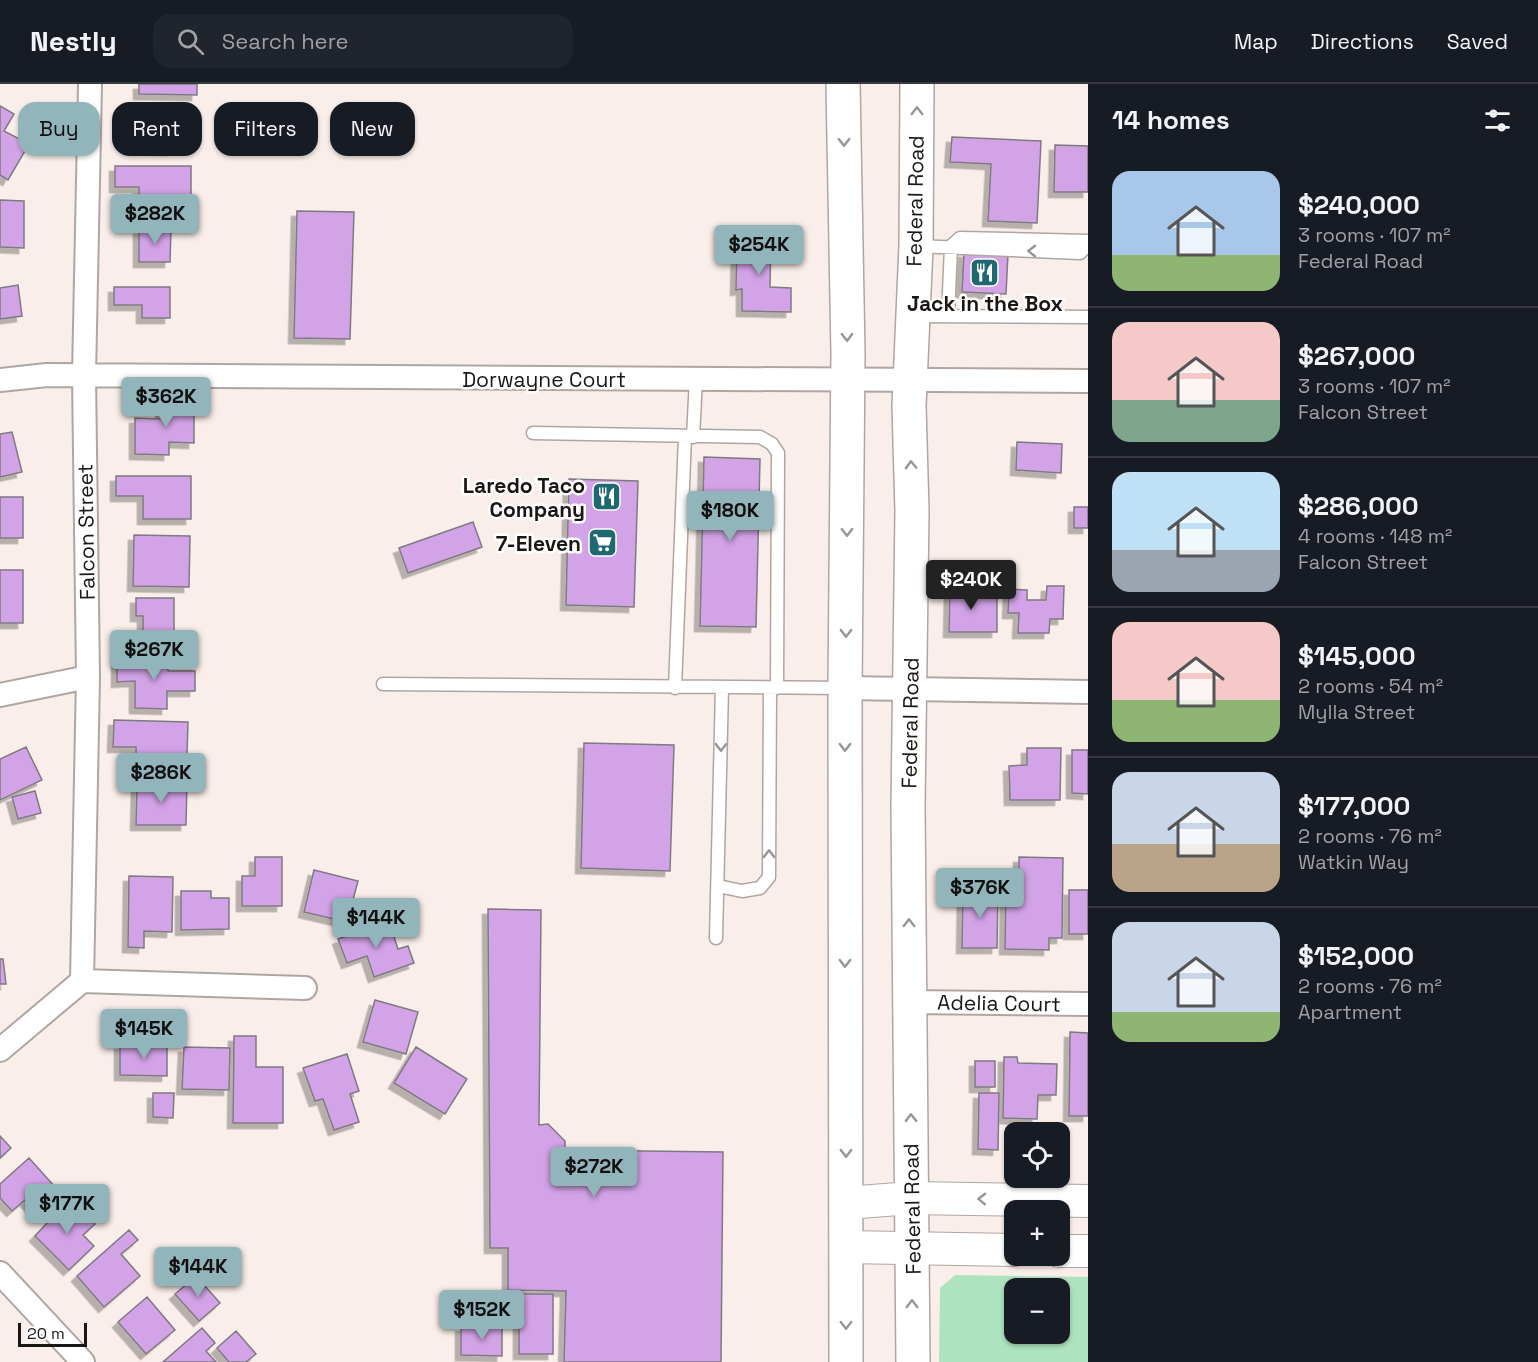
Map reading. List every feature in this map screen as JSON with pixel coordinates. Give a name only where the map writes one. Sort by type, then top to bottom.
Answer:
[{"type":"main road","points":[[843,84],[847,379],[846,1362]]},
{"type":"main road","name":"Federal Road","points":[[913,1362],[908,806],[911,690],[909,379],[915,246],[917,84]]},
{"type":"street","name":"Falcon Street","points":[[82,981],[88,677],[84,376],[90,84]]},
{"type":"street","name":"Dorwayne Court","points":[[0,380],[47,375],[1088,381]]},
{"type":"street","points":[[0,695],[88,677]]},
{"type":"street","points":[[845,688],[1088,692]]},
{"type":"street","points":[[0,1050],[82,981],[305,988]]},
{"type":"street","name":"Adelia Court","points":[[910,1002],[1088,1004]]},
{"type":"street","points":[[846,1203],[911,1198],[1088,1201]]},
{"type":"street","points":[[846,1246],[912,1250],[1004,1250]]},
{"type":"street","points":[[1070,1251],[1088,1251]]},
{"type":"street","points":[[0,1273],[83,1362]]},
{"type":"lane","points":[[915,246],[951,246],[960,238],[1088,243]]},
{"type":"lane","points":[[948,316],[951,246]]},
{"type":"lane","points":[[912,316],[1088,317]]},
{"type":"lane","points":[[675,688],[689,436],[696,379]]},
{"type":"lane","points":[[533,433],[760,437],[772,444],[778,453],[769,877],[760,888],[742,891],[718,886]]},
{"type":"lane","points":[[383,684],[845,688]]},
{"type":"lane","points":[[716,938],[722,688]]},
{"type":"green space","points":[[955,1275],[1088,1277],[1088,1362],[939,1362],[940,1288]]},
{"type":"building","points":[[139,84],[197,84],[197,95],[139,94]]},
{"type":"building","points":[[0,106],[14,114],[4,131],[18,138],[18,156],[22,156],[8,180],[0,175]]},
{"type":"building","points":[[952,137],[1041,141],[1037,223],[988,221],[991,164],[950,162]]},
{"type":"building","points":[[1055,145],[1088,146],[1088,192],[1054,192]]},
{"type":"building","points":[[115,166],[191,166],[191,216],[139,217],[139,187],[115,187]]},
{"type":"building","points":[[0,200],[24,201],[24,248],[0,247]]},
{"type":"building","points":[[297,211],[354,212],[350,339],[294,338]]},
{"type":"building","points":[[139,229],[171,229],[170,262],[139,262]]},
{"type":"building","points":[[737,234],[771,234],[770,287],[791,288],[791,312],[742,311],[742,289],[736,290]]},
{"type":"building","points":[[964,252],[1008,254],[1006,294],[962,292]]},
{"type":"building","points":[[18,285],[22,316],[0,319],[0,288]]},
{"type":"building","points":[[114,287],[170,287],[170,318],[142,318],[142,305],[114,305]]},
{"type":"building","points":[[161,400],[194,400],[194,443],[169,442],[169,455],[135,454],[135,418],[161,419]]},
{"type":"building","points":[[12,432],[22,472],[0,477],[0,434]]},
{"type":"building","points":[[1017,442],[1062,444],[1061,473],[1016,470]]},
{"type":"building","points":[[704,457],[760,459],[756,627],[700,626]]},
{"type":"building","points":[[116,476],[191,476],[191,519],[143,519],[143,496],[116,496]]},
{"type":"building","name":"7-Eleven","points":[[569,479],[638,481],[634,607],[566,605]]},
{"type":"building","points":[[0,497],[23,497],[23,538],[0,538]]},
{"type":"building","points":[[1074,507],[1088,507],[1088,528],[1074,528]]},
{"type":"building","points":[[473,522],[482,547],[408,573],[399,548]]},
{"type":"building","points":[[134,535],[190,536],[189,587],[133,586]]},
{"type":"building","points":[[0,570],[23,570],[23,623],[0,623]]},
{"type":"building","points":[[950,584],[972,584],[972,596],[997,597],[997,632],[949,632]]},
{"type":"building","points":[[1047,586],[1064,586],[1063,619],[1050,619],[1049,633],[1018,633],[1019,613],[1008,613],[1009,589],[1027,590],[1027,600],[1046,600]]},
{"type":"building","points":[[136,598],[174,598],[174,641],[143,641],[143,616],[136,616]]},
{"type":"building","points":[[117,658],[168,659],[168,671],[195,671],[195,691],[167,691],[167,709],[135,708],[135,681],[117,682]]},
{"type":"building","points":[[114,720],[188,722],[187,755],[170,754],[169,768],[136,768],[136,747],[113,747]]},
{"type":"building","points":[[584,743],[674,745],[670,871],[581,868]]},
{"type":"building","points":[[26,747],[42,780],[0,800],[0,759]]},
{"type":"building","points":[[1027,748],[1061,748],[1060,800],[1010,800],[1009,766],[1027,765]]},
{"type":"building","points":[[1072,750],[1088,750],[1088,794],[1072,793]]},
{"type":"building","points":[[137,782],[187,783],[186,825],[136,825]]},
{"type":"building","points":[[35,791],[41,813],[18,819],[12,797]]},
{"type":"building","points":[[255,857],[282,857],[282,906],[242,906],[242,876],[255,876]]},
{"type":"building","points":[[1019,857],[1063,858],[1062,938],[1049,938],[1049,950],[1005,949],[1006,879],[1019,880]]},
{"type":"building","points":[[314,870],[358,881],[347,922],[304,912]]},
{"type":"building","points":[[129,876],[173,877],[172,932],[144,931],[144,948],[128,947]]},
{"type":"building","points":[[963,889],[998,890],[997,948],[962,948]]},
{"type":"building","points":[[1069,890],[1088,890],[1088,934],[1069,934]]},
{"type":"building","points":[[181,891],[211,891],[211,898],[229,898],[229,929],[181,930]]},
{"type":"building","points":[[488,909],[541,910],[539,1125],[548,1124],[565,1141],[565,1150],[723,1152],[721,1362],[564,1362],[566,1291],[508,1290],[508,1248],[490,1248]]},
{"type":"building","points":[[389,922],[398,949],[408,946],[414,963],[374,977],[367,956],[347,963],[338,939]]},
{"type":"building","points":[[0,959],[3,959],[6,984],[0,984]]},
{"type":"building","points":[[375,1000],[418,1012],[406,1054],[363,1042]]},
{"type":"building","points":[[1070,1032],[1088,1033],[1088,1116],[1069,1116]]},
{"type":"building","points":[[234,1036],[256,1036],[256,1067],[283,1067],[283,1123],[233,1123]]},
{"type":"building","points":[[120,1044],[167,1044],[167,1076],[120,1075]]},
{"type":"building","points":[[184,1047],[230,1048],[229,1090],[182,1089]]},
{"type":"building","points":[[416,1047],[467,1079],[445,1114],[394,1083]]},
{"type":"building","points":[[347,1054],[359,1091],[350,1094],[359,1122],[334,1130],[323,1099],[315,1101],[303,1068]]},
{"type":"building","points":[[1004,1057],[1017,1057],[1018,1063],[1057,1064],[1056,1095],[1038,1095],[1037,1119],[1003,1118]]},
{"type":"building","points":[[975,1061],[995,1061],[995,1087],[975,1087]]},
{"type":"building","points":[[153,1093],[174,1093],[173,1118],[153,1117]]},
{"type":"building","points":[[979,1093],[999,1093],[998,1150],[978,1149]]},
{"type":"building","points":[[0,1136],[11,1148],[0,1158]]},
{"type":"building","points":[[29,1158],[55,1187],[32,1207],[25,1200],[12,1211],[0,1198],[0,1184]]},
{"type":"building","points":[[70,1199],[95,1224],[83,1235],[94,1246],[69,1270],[35,1236]]},
{"type":"building","points":[[129,1230],[138,1240],[121,1254],[140,1276],[104,1307],[77,1276]]},
{"type":"building","points":[[196,1276],[220,1303],[199,1321],[175,1294]]},
{"type":"building","points":[[519,1294],[553,1294],[553,1354],[519,1354]]},
{"type":"building","points":[[147,1297],[175,1330],[146,1354],[118,1322]]},
{"type":"building","points":[[461,1326],[502,1326],[502,1356],[461,1355]]},
{"type":"building","points":[[202,1328],[215,1343],[206,1351],[216,1362],[163,1362]]},
{"type":"building","points":[[236,1331],[256,1354],[246,1362],[229,1362],[217,1348]]},
{"type":"place","name":"Jack in the Box","points":[[985,272]]},
{"type":"place","name":"Laredo Taco Company","points":[[606,497]]},
{"type":"place","name":"7-Eleven","points":[[602,543]]}]
